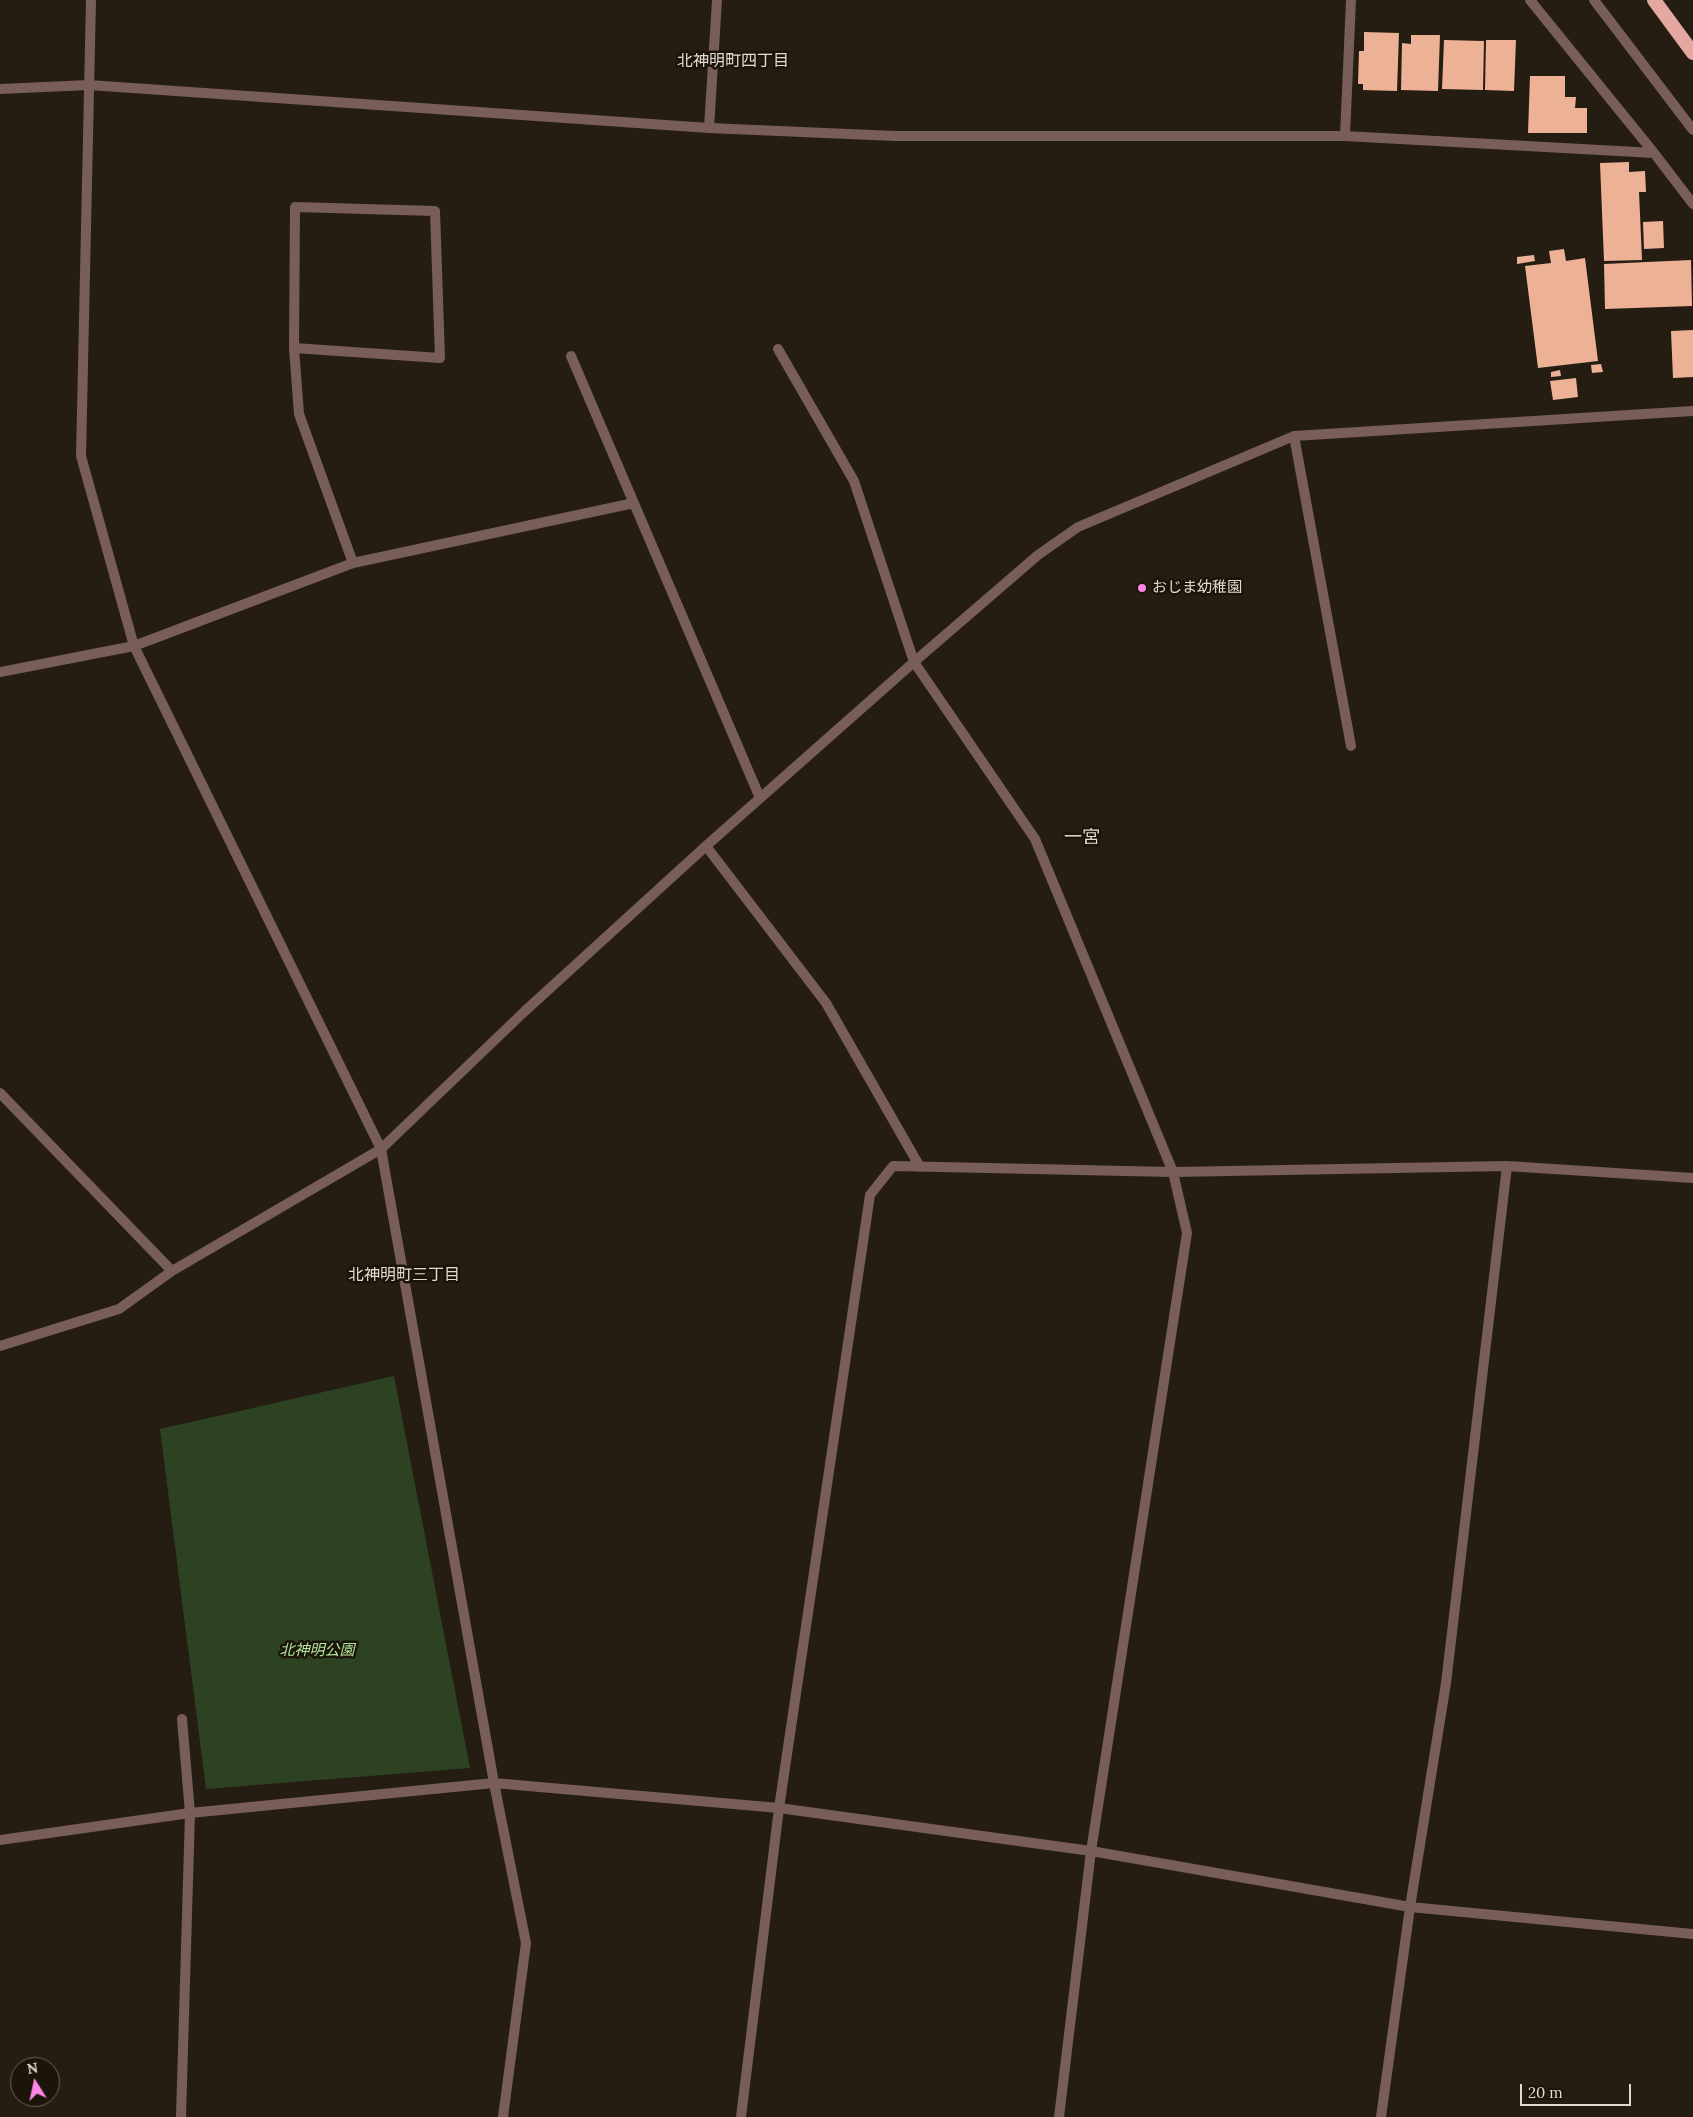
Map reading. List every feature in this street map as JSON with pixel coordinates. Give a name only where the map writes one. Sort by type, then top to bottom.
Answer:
[{"type":"highway","points":[[1654,0],[1693,53]]},
{"type":"street","points":[[91,0],[81,456],[134,646],[381,1149],[494,1783],[526,1943],[503,2117]]},
{"type":"street","points":[[709,128],[717,0]]},
{"type":"street","points":[[1345,136],[1351,0]]},
{"type":"street","points":[[1530,0],[1693,204]]},
{"type":"street","points":[[1594,0],[1693,130]]},
{"type":"street","points":[[0,89],[89,85],[709,128],[895,136],[1345,136],[1654,153]]},
{"type":"street","points":[[294,348],[440,358],[435,211],[295,207],[294,348],[299,414],[353,563]]},
{"type":"street","points":[[778,349],[854,481],[914,662],[1035,839],[1173,1172],[1187,1234],[1091,1851],[1059,2117]]},
{"type":"street","points":[[571,356],[760,798]]},
{"type":"street","points":[[0,1346],[119,1309],[172,1271],[381,1149],[525,1010],[706,846],[1038,555],[1078,527],[1294,436],[1693,411]]},
{"type":"street","points":[[1294,436],[1352,746]]},
{"type":"street","points":[[0,672],[134,646],[353,563],[634,503]]},
{"type":"street","points":[[706,846],[826,1003],[920,1167]]},
{"type":"street","points":[[0,1093],[172,1271]]},
{"type":"street","points":[[742,2117],[779,1808],[870,1195],[893,1166],[1173,1172],[1507,1166],[1693,1178]]},
{"type":"street","points":[[1381,2117],[1410,1907],[1446,1683],[1507,1166]]},
{"type":"street","points":[[181,2117],[190,1813],[182,1719]]},
{"type":"street","points":[[0,1840],[190,1813],[494,1783],[779,1808],[1091,1851],[1410,1907],[1693,1934]]},
{"type":"green space","name":"北神明公園","points":[[394,1376],[470,1768],[206,1789],[160,1429]]},
{"type":"building","points":[[1364,32],[1399,33],[1397,91],[1363,90],[1363,84],[1358,84],[1359,51],[1364,51]]},
{"type":"building","points":[[1411,35],[1440,35],[1438,91],[1401,90],[1402,43],[1411,44]]},
{"type":"building","points":[[1444,40],[1484,41],[1483,90],[1442,89]]},
{"type":"building","points":[[1486,40],[1516,40],[1514,91],[1485,90]]},
{"type":"building","points":[[1530,76],[1565,76],[1565,97],[1576,97],[1575,108],[1587,108],[1587,133],[1528,133]]},
{"type":"building","points":[[1629,162],[1629,172],[1645,171],[1646,192],[1639,192],[1642,260],[1604,261],[1600,163]]},
{"type":"building","points":[[1663,221],[1664,248],[1644,249],[1643,222]]},
{"type":"building","points":[[1564,249],[1566,261],[1585,258],[1598,361],[1538,368],[1525,266],[1551,263],[1549,251]]},
{"type":"building","points":[[1534,255],[1535,261],[1517,264],[1517,257]]},
{"type":"building","points":[[1691,260],[1692,306],[1605,309],[1604,264]]},
{"type":"building","points":[[1693,330],[1693,377],[1673,378],[1671,331]]},
{"type":"building","points":[[1601,364],[1603,372],[1592,373],[1591,365]]},
{"type":"building","points":[[1560,370],[1561,376],[1551,377],[1551,372]]},
{"type":"building","points":[[1576,378],[1578,397],[1553,400],[1550,381]]},
{"type":"place","name":"おじま幼稚園","points":[[1142,588]]},
{"type":"district","name":"北神明町四丁目","points":[[733,61]]},
{"type":"district","name":"一宮","points":[[1082,838]]},
{"type":"district","name":"北神明町三丁目","points":[[404,1275]]}]
